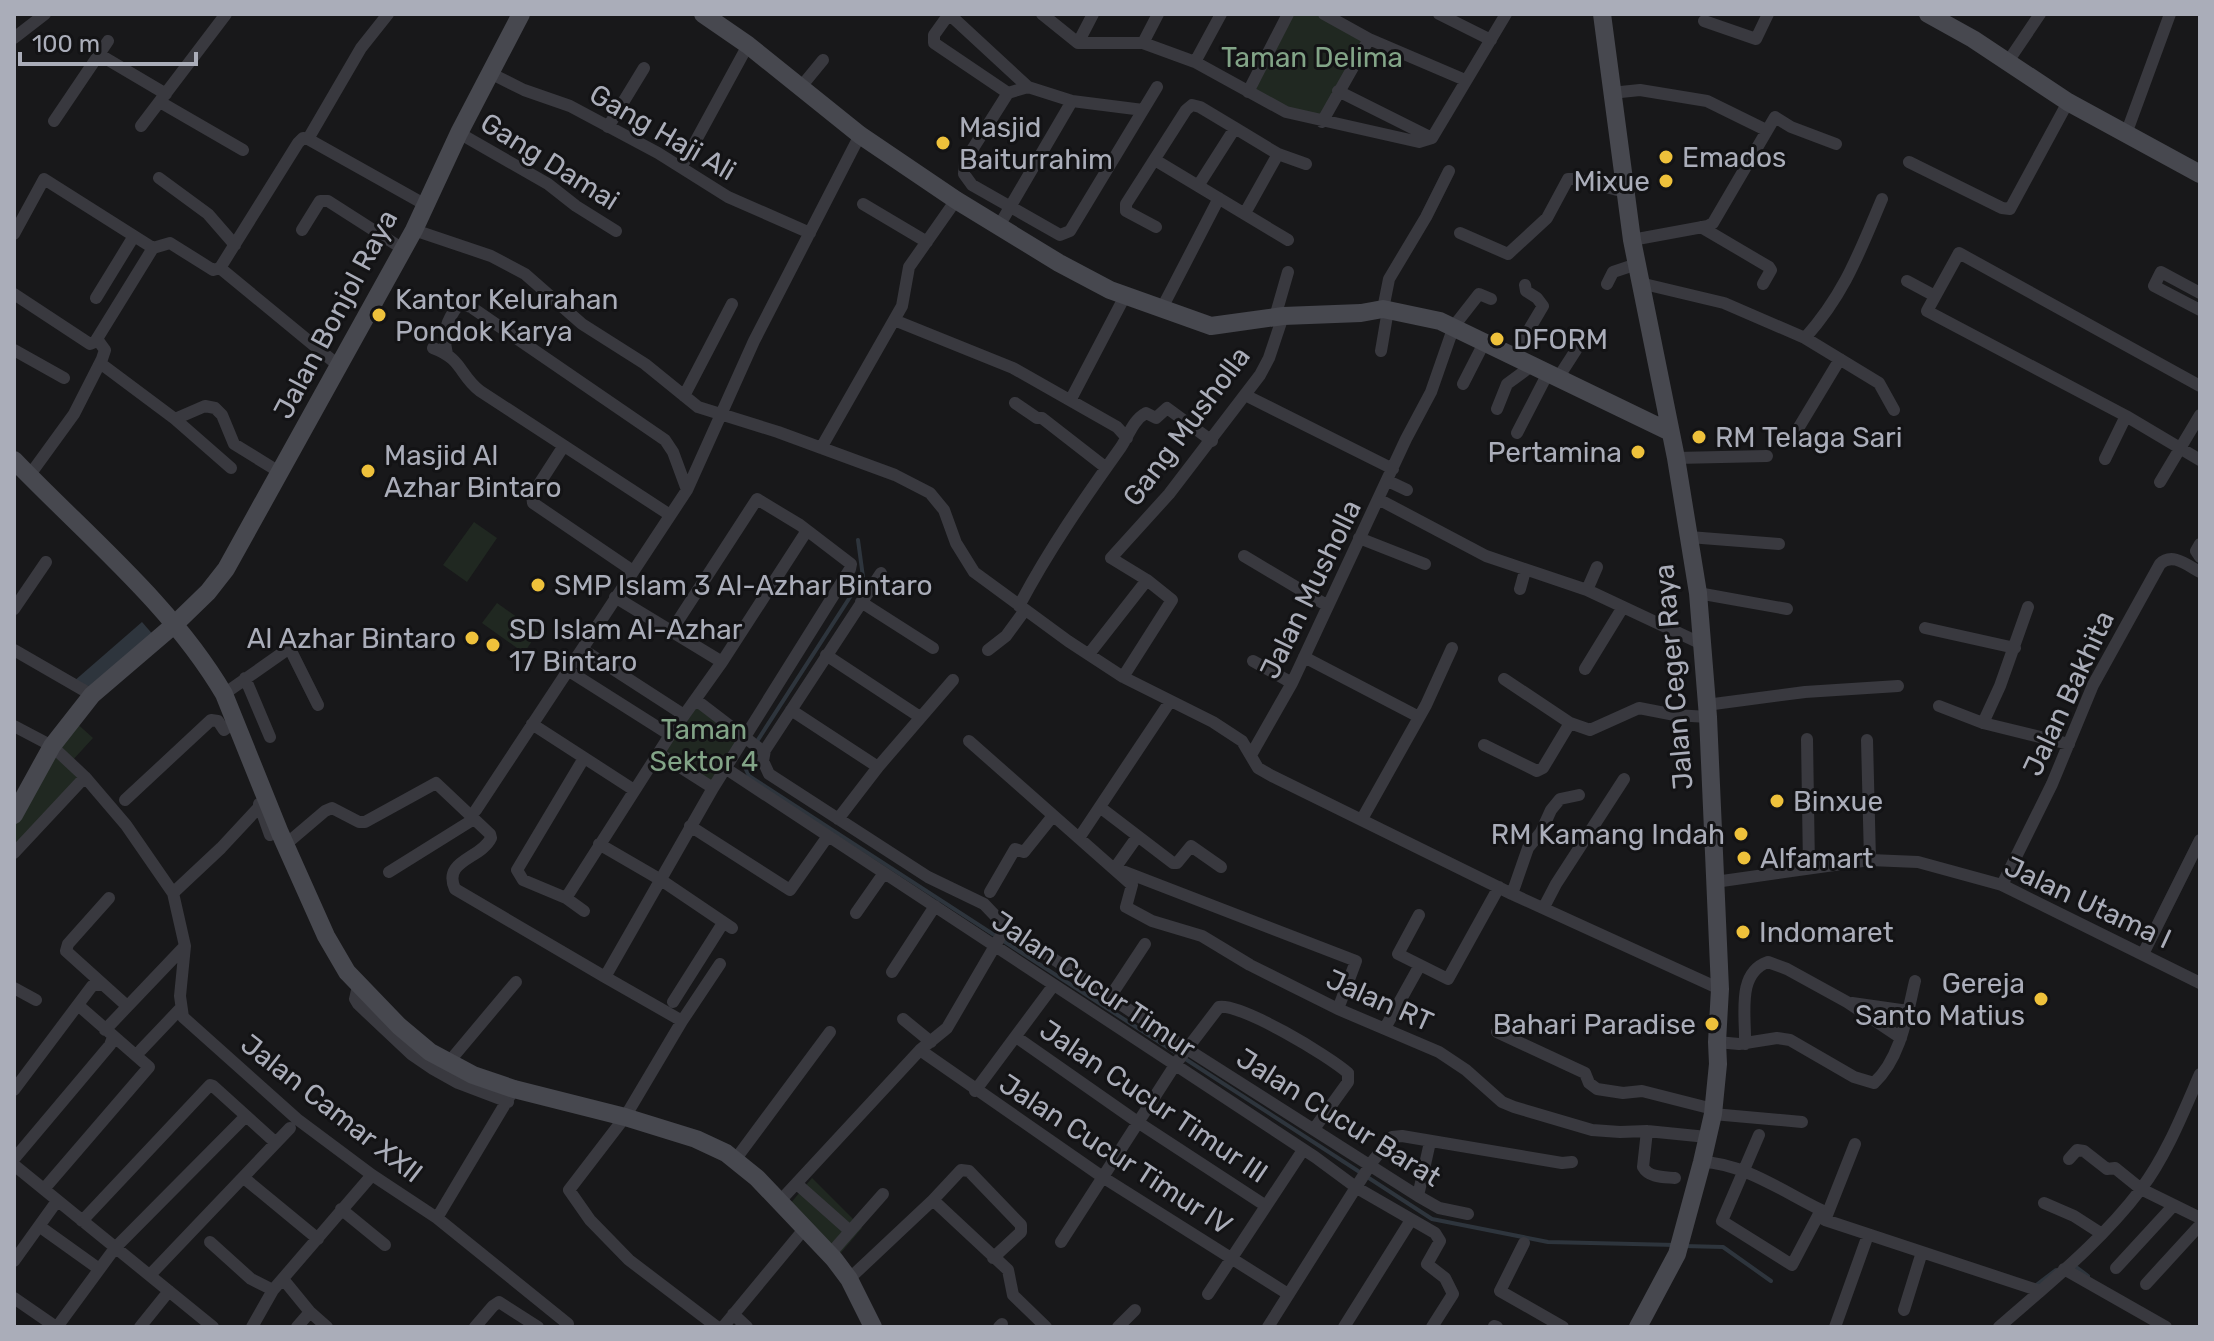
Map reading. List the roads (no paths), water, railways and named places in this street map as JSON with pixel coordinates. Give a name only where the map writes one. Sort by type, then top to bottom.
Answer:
[{"type":"main road","name":"Jalan Bonjol Raya","points":[[14,814],[52,746],[92,695],[175,624],[208,592],[226,569],[414,230],[459,133],[521,14]]},
{"type":"main road","points":[[703,14],[748,45],[860,135],[956,200],[1081,275],[1125,296],[1211,326],[1279,316],[1386,309],[1454,326],[1670,432]]},
{"type":"main road","name":"Jalan Ceger Raya","points":[[1602,14],[1632,240],[1676,458],[1698,593],[1707,711],[1720,989],[1718,1064],[1713,1110],[1702,1162],[1677,1254],[1638,1327]]},
{"type":"main road","points":[[1937,16],[2068,102],[2200,174]]},
{"type":"main road","points":[[14,460],[175,624],[224,694],[278,840],[326,936],[358,986],[413,1038],[448,1063],[511,1096],[625,1117],[705,1142],[735,1160],[780,1201],[830,1254],[849,1279],[873,1327]]},
{"type":"street","points":[[14,38],[45,14]]},
{"type":"street","points":[[141,126],[226,14]]},
{"type":"street","points":[[308,139],[361,48],[388,14]]},
{"type":"street","points":[[1008,93],[934,43],[934,35],[949,14],[1028,87],[1072,101],[1143,110]]},
{"type":"street","points":[[1042,14],[1078,43],[1143,43],[1195,62],[1286,112],[1419,142],[1432,138],[1506,14]]},
{"type":"street","points":[[1078,43],[1093,14]]},
{"type":"street","points":[[1143,43],[1158,14]]},
{"type":"street","points":[[1195,62],[1221,14]]},
{"type":"street","points":[[1248,92],[1288,14]]},
{"type":"street","points":[[1324,14],[1369,39],[1465,80]]},
{"type":"street","points":[[1439,14],[1491,40]]},
{"type":"street","points":[[1704,21],[1756,39],[1768,14]]},
{"type":"street","points":[[2007,63],[2040,14]]},
{"type":"street","points":[[2126,134],[2170,14]]},
{"type":"street","points":[[1322,122],[1369,39]]},
{"type":"street","points":[[54,121],[108,41]]},
{"type":"street","points":[[682,166],[748,45]]},
{"type":"street","points":[[100,55],[243,150]]},
{"type":"street","points":[[800,88],[823,60]]},
{"type":"street","points":[[608,127],[644,68]]},
{"type":"street","name":"Gang Haji Ali","points":[[490,73],[524,90],[570,106],[682,166],[728,197],[810,233]]},
{"type":"street","points":[[1028,87],[1008,93],[963,168],[969,183],[1056,234],[1069,233],[1157,87]]},
{"type":"street","points":[[1611,93],[1640,90],[1707,101],[1769,124]]},
{"type":"street","points":[[1338,91],[1432,138]]},
{"type":"street","points":[[999,226],[1072,101]]},
{"type":"street","points":[[1909,162],[2002,208],[2010,209],[2068,102]]},
{"type":"street","points":[[1156,227],[1125,208],[1128,198],[1192,105],[1278,154],[1306,164]]},
{"type":"street","points":[[1632,240],[1708,226],[1718,217],[1769,124],[1778,118],[1791,127],[1836,144]]},
{"type":"street","points":[[1198,186],[1235,128]]},
{"type":"street","name":"Gang Damai","points":[[459,133],[548,184],[616,231]]},
{"type":"street","points":[[389,872],[475,814],[687,490],[754,341],[860,135]]},
{"type":"street","points":[[14,234],[44,179],[153,248],[172,244],[213,270],[220,268],[303,138],[424,204]]},
{"type":"street","points":[[1245,213],[1278,154]]},
{"type":"street","points":[[1155,160],[1288,240]]},
{"type":"street","points":[[1381,351],[1389,279],[1449,171]]},
{"type":"street","points":[[159,178],[208,214],[235,245]]},
{"type":"street","points":[[1460,233],[1508,254],[1547,218],[1568,179],[1625,192]]},
{"type":"street","points":[[1161,310],[1219,198]]},
{"type":"street","points":[[1805,338],[1837,298],[1855,266],[1882,199]]},
{"type":"street","points":[[302,230],[316,205],[324,200],[403,249]]},
{"type":"street","points":[[821,448],[905,300],[908,270],[956,200]]},
{"type":"street","points":[[863,204],[927,242]]},
{"type":"street","points":[[1701,227],[1769,267],[1771,270],[1763,284]]},
{"type":"street","points":[[414,230],[491,256],[525,274],[582,324],[645,364],[698,407],[895,475],[930,493],[944,510],[969,567],[1022,608],[1123,677],[1242,741],[1258,768],[1512,894],[1720,989]]},
{"type":"street","points":[[96,298],[134,236]]},
{"type":"street","points":[[14,294],[93,344],[153,248]]},
{"type":"street","points":[[2200,386],[1959,253],[1927,311],[2126,416],[2200,460]]},
{"type":"street","points":[[1607,284],[1613,272],[1637,264]]},
{"type":"street","points":[[220,268],[339,366]]},
{"type":"street","name":"Gang Musholla","points":[[1147,580],[1111,558],[1212,441],[1269,358],[1288,272]]},
{"type":"street","points":[[2199,308],[2154,286],[2161,272],[2200,293]]},
{"type":"street","points":[[1907,281],[1935,296]]},
{"type":"street","points":[[1640,283],[1724,303],[1805,338],[1879,383],[1894,410]]},
{"type":"street","points":[[1497,409],[1507,384],[1526,370],[1522,359],[1543,306],[1526,291],[1525,285]]},
{"type":"street","points":[[1380,500],[1426,405],[1454,326],[1479,294],[1491,299]]},
{"type":"street","points":[[1071,399],[1125,296]]},
{"type":"street","points":[[447,354],[443,340],[445,325],[459,304],[471,307],[665,440],[673,452],[687,490]]},
{"type":"street","points":[[684,396],[732,304]]},
{"type":"street","points":[[894,320],[1013,368],[1117,427],[1127,438]]},
{"type":"street","points":[[29,476],[74,414],[100,363],[105,350],[97,339]]},
{"type":"street","points":[[1463,384],[1485,341]]},
{"type":"street","points":[[433,348],[447,354],[462,367],[477,389],[670,515]]},
{"type":"street","points":[[14,350],[64,378]]},
{"type":"street","points":[[1517,433],[1553,376],[1576,350]]},
{"type":"street","points":[[1793,437],[1840,359]]},
{"type":"street","points":[[100,363],[175,419],[231,468]]},
{"type":"street","points":[[1245,395],[1390,475],[1407,490]]},
{"type":"street","points":[[1015,403],[1037,418],[1042,418],[1105,467]]},
{"type":"street","points":[[175,419],[205,406],[215,408],[222,415],[237,447],[281,473]]},
{"type":"street","points":[[988,650],[1006,636],[1070,517],[1141,416],[1146,413],[1156,418],[1167,408],[1212,441]]},
{"type":"street","points":[[2160,482],[2200,415]]},
{"type":"street","points":[[2105,459],[2126,416]]},
{"type":"street","points":[[563,447],[532,495],[535,504],[633,571]]},
{"type":"street","points":[[1676,458],[1767,456]]},
{"type":"street","points":[[605,977],[690,826],[725,768],[747,740],[850,569],[848,560],[759,499],[672,630]]},
{"type":"street","name":"Jalan Musholla","points":[[1251,755],[1292,683],[1359,538],[1380,500],[1486,556],[1587,590],[1702,644]]},
{"type":"street","points":[[566,898],[658,753],[722,662],[806,532]]},
{"type":"street","points":[[1689,537],[1779,544]]},
{"type":"street","points":[[1359,538],[1425,564]]},
{"type":"street","points":[[2200,544],[2196,551],[2200,557]]},
{"type":"street","points":[[1244,556],[1328,606]]},
{"type":"street","name":"Jalan Bakhita","points":[[2002,885],[2069,744],[2093,685],[2160,564],[2165,559],[2173,558],[2200,572]]},
{"type":"street","points":[[14,609],[46,562]]},
{"type":"street","points":[[1587,590],[1597,567]]},
{"type":"street","points":[[1520,589],[1525,571]]},
{"type":"street","points":[[696,700],[763,751],[881,573]]},
{"type":"street","points":[[1089,654],[1147,580],[1172,600],[1123,677]]},
{"type":"street","points":[[1698,593],[1787,609]]},
{"type":"street","points":[[615,597],[722,662]]},
{"type":"street","points":[[861,602],[933,648]]},
{"type":"street","points":[[1585,669],[1623,607]]},
{"type":"street","points":[[1983,723],[2015,648],[2028,607]]},
{"type":"street","points":[[1925,628],[2015,648]]},
{"type":"street","points":[[1362,819],[1419,717],[1452,648]]},
{"type":"street","points":[[224,694],[290,649],[318,705]]},
{"type":"street","points":[[582,649],[684,715]]},
{"type":"street","points":[[14,650],[92,695]]},
{"type":"street","points":[[826,655],[920,717]]},
{"type":"street","points":[[1304,657],[1419,717]]},
{"type":"street","points":[[1253,661],[1292,683]]},
{"type":"street","points":[[569,671],[670,735]]},
{"type":"street","points":[[245,678],[270,737]]},
{"type":"street","points":[[1504,679],[1570,723],[1590,730],[1639,708],[1675,715],[1805,692],[1898,686]]},
{"type":"street","points":[[838,819],[953,680]]},
{"type":"street","points":[[1079,838],[1169,703]]},
{"type":"street","points":[[1939,706],[1983,723],[2069,744]]},
{"type":"street","points":[[791,710],[878,767]]},
{"type":"street","points":[[125,800],[211,720],[218,721],[224,730],[235,722]]},
{"type":"street","points":[[1484,745],[1537,771],[1543,768],[1570,723]]},
{"type":"street","points":[[532,724],[634,790]]},
{"type":"street","points":[[14,726],[52,746],[85,777],[126,825],[173,893],[185,946],[180,1009],[141,1050]]},
{"type":"street","points":[[1807,739],[1809,867]]},
{"type":"street","points":[[1867,740],[1870,860]]},
{"type":"street","name":"Jalan RT","points":[[969,741],[1052,817],[1115,868],[1133,888],[1126,907],[1152,921],[1202,936],[1250,965],[1338,1009],[1439,1052],[1466,1070],[1502,1102],[1514,1107],[1576,1127],[1707,1137]]},
{"type":"street","name":"Jalan Cucur Barat","points":[[763,751],[769,774],[928,877],[984,904],[1005,928],[1110,997],[1181,1057],[1314,1129],[1369,1168],[1439,1208],[1468,1214]]},
{"type":"street","points":[[658,753],[713,788]]},
{"type":"street","points":[[584,758],[517,870],[523,880],[566,898],[584,911]]},
{"type":"street","points":[[245,768],[278,840],[332,808],[365,822],[432,783],[441,785],[475,814],[491,838],[485,848],[456,867],[452,876],[455,889],[682,1021]]},
{"type":"street","name":"Jalan Cucur Timur","points":[[725,768],[1053,986],[1181,1057],[1303,1150],[1438,1236],[1440,1241],[1427,1264],[1445,1278],[1453,1294],[1432,1327]]},
{"type":"street","points":[[14,853],[85,777]]},
{"type":"street","points":[[1544,907],[1624,779]]},
{"type":"street","points":[[1512,894],[1528,848],[1541,832],[1551,810],[1560,799],[1579,795]]},
{"type":"street","points":[[173,893],[260,806]]},
{"type":"street","points":[[1101,808],[1173,863],[1177,863],[1191,846],[1221,867]]},
{"type":"street","points":[[990,892],[1015,849],[1024,852],[1052,817]]},
{"type":"street","points":[[690,826],[790,890],[828,836]]},
{"type":"street","points":[[1137,837],[1115,868],[1356,961],[1338,1009]]},
{"type":"street","points":[[2143,954],[2200,840]]},
{"type":"street","points":[[599,844],[661,880],[727,925],[673,1002]]},
{"type":"street","name":"Jalan Utama I","points":[[1715,882],[1870,860],[1918,862],[2002,885],[2200,983]]},
{"type":"street","points":[[856,913],[884,873]]},
{"type":"street","points":[[1419,915],[1398,954],[1448,979],[1499,887]]},
{"type":"street","points":[[109,898],[66,948],[100,984],[127,1006]]},
{"type":"street","points":[[892,972],[935,906]]},
{"type":"street","points":[[780,1201],[920,1050],[947,1028],[1005,928]]},
{"type":"street","points":[[1110,997],[1145,944]]},
{"type":"street","points":[[14,1159],[110,1045],[109,1034],[127,1006],[185,946]]},
{"type":"street","points":[[1745,1044],[1746,985],[1752,971],[1768,962],[1847,1002],[1901,1038]]},
{"type":"street","points":[[720,964],[625,1117],[570,1186],[570,1194],[629,1260],[720,1327],[805,1228]]},
{"type":"street","points":[[1385,1028],[1420,965]]},
{"type":"street","points":[[1717,1042],[1745,1044],[1777,1038],[1790,1040],[1868,1083],[1874,1083],[1881,1077],[1901,1038],[1915,981]]},
{"type":"street","points":[[448,1063],[516,982]]},
{"type":"street","points":[[14,1090],[92,986],[100,984]]},
{"type":"street","points":[[358,986],[355,999],[358,1004],[411,1054],[447,1078],[511,1096]]},
{"type":"street","points":[[975,1091],[1053,986]]},
{"type":"street","points":[[14,988],[36,1000]]},
{"type":"street","points":[[1847,1002],[1908,1011]]},
{"type":"street","points":[[44,1189],[149,1067],[78,1005]]},
{"type":"street","points":[[1061,1242],[1181,1057],[1217,1008],[1224,1005],[1257,1017],[1345,1070],[1349,1075],[1348,1082],[1314,1129]]},
{"type":"street","name":"Jalan Camar XXII","points":[[180,1009],[188,1023],[297,1119],[372,1175],[437,1218],[511,1096]]},
{"type":"street","points":[[903,1019],[931,1042]]},
{"type":"street","points":[[735,1160],[830,1032]]},
{"type":"street","points":[[1497,1032],[1585,1073],[1589,1083],[1597,1089],[1623,1093],[1642,1091],[1713,1110],[1802,1122]]},
{"type":"street","name":"Jalan Cucur Timur III","points":[[1016,1037],[1266,1206]]},
{"type":"street","name":"Jalan Cucur Timur IV","points":[[920,1050],[1104,1178],[1288,1294]]},
{"type":"street","points":[[1999,1327],[2034,1289],[2066,1267],[2102,1234],[2141,1189],[2194,1103],[2200,1074]]},
{"type":"street","points":[[82,1221],[211,1085],[276,1143]]},
{"type":"street","points":[[15,1299],[56,1327],[115,1248],[245,1117]]},
{"type":"street","points":[[150,1275],[290,1128]]},
{"type":"street","points":[[1647,1131],[1645,1171],[1675,1178]]},
{"type":"street","points":[[1702,1162],[1723,1163],[1742,1171],[1821,1210],[1792,1265],[1722,1221],[1742,1171],[1759,1135]]},
{"type":"street","points":[[1268,1327],[1392,1137],[1572,1162]]},
{"type":"street","points":[[1418,1196],[1430,1142]]},
{"type":"street","points":[[1855,1144],[1825,1220],[1867,1239],[1922,1252],[2034,1289]]},
{"type":"street","points":[[1208,1294],[1303,1150]]},
{"type":"street","points":[[2069,1159],[2077,1150],[2084,1151],[2107,1169],[2115,1168],[2141,1189],[2200,1218]]},
{"type":"street","points":[[14,1165],[207,1325]]},
{"type":"street","points":[[849,1279],[961,1170],[969,1171],[1021,1225],[1021,1232],[993,1258]]},
{"type":"street","points":[[252,1327],[271,1292],[372,1175]]},
{"type":"street","points":[[244,1178],[318,1239]]},
{"type":"street","points":[[797,1184],[850,1231]]},
{"type":"street","points":[[830,1254],[883,1194]]},
{"type":"street","points":[[933,1200],[1009,1272],[1010,1290],[1014,1297],[1046,1327]]},
{"type":"street","points":[[14,1261],[57,1201]]},
{"type":"street","points":[[2044,1203],[2074,1216],[2102,1234]]},
{"type":"street","points":[[2116,1268],[2174,1205]]},
{"type":"street","points":[[341,1209],[385,1245]]},
{"type":"street","points":[[437,1218],[568,1324]]},
{"type":"street","points":[[1344,1327],[1411,1220]]},
{"type":"street","points":[[2146,1284],[2200,1225]]},
{"type":"street","points":[[39,1226],[99,1269]]},
{"type":"street","points":[[1835,1327],[1867,1239]]},
{"type":"street","points":[[210,1242],[251,1279],[271,1292]]},
{"type":"street","points":[[1524,1243],[1500,1287],[1504,1295],[1563,1327]]},
{"type":"street","points":[[1904,1310],[1922,1252]]},
{"type":"street","points":[[2066,1267],[2166,1327]]},
{"type":"street","points":[[283,1279],[327,1327]]},
{"type":"street","points":[[140,1327],[169,1291]]},
{"type":"street","points":[[475,1327],[499,1302],[538,1327]]},
{"type":"street","points":[[1118,1327],[1135,1310]]},
{"type":"street","points":[[297,1327],[310,1312]]},
{"type":"street","points":[[733,1314],[747,1327]]},
{"type":"waterway","points":[[858,540],[863,577],[743,763],[749,776],[1432,1219],[1548,1242],[1676,1245]]},
{"type":"waterway","points":[[1684,1246],[1723,1247],[1771,1281]]},
{"type":"waterway","points":[[2072,1264],[2088,1276]]},
{"type":"waterway","points":[[2035,1286],[2056,1270]]},
{"type":"place","name":"Masjid Baiturrahim","points":[[943,143]]},
{"type":"place","name":"Emados","points":[[1666,157]]},
{"type":"place","name":"Mixue","points":[[1666,181]]},
{"type":"place","name":"Kantor Kelurahan Pondok Karya","points":[[379,315]]},
{"type":"place","name":"DFORM","points":[[1497,339]]},
{"type":"place","name":"RM Telaga Sari","points":[[1699,437]]},
{"type":"place","name":"Pertamina","points":[[1638,452]]},
{"type":"place","name":"Masjid Al Azhar Bintaro","points":[[368,471]]},
{"type":"place","name":"SMP Islam 3 Al-Azhar Bintaro","points":[[538,585]]},
{"type":"place","name":"Al Azhar Bintaro","points":[[472,638]]},
{"type":"place","name":"SD Islam Al-Azhar 17 Bintaro","points":[[493,645]]},
{"type":"place","name":"Binxue","points":[[1777,801]]},
{"type":"place","name":"RM Kamang Indah","points":[[1741,834]]},
{"type":"place","name":"Alfamart","points":[[1744,858]]},
{"type":"place","name":"Indomaret","points":[[1743,932]]},
{"type":"place","name":"Gereja Santo Matius","points":[[2041,999]]},
{"type":"place","name":"Bahari Paradise","points":[[1712,1024]]},
{"type":"park label","name":"Taman Delima","points":[[1312,57]]},
{"type":"park label","name":"Taman Sektor 4","points":[[704,745]]}]
